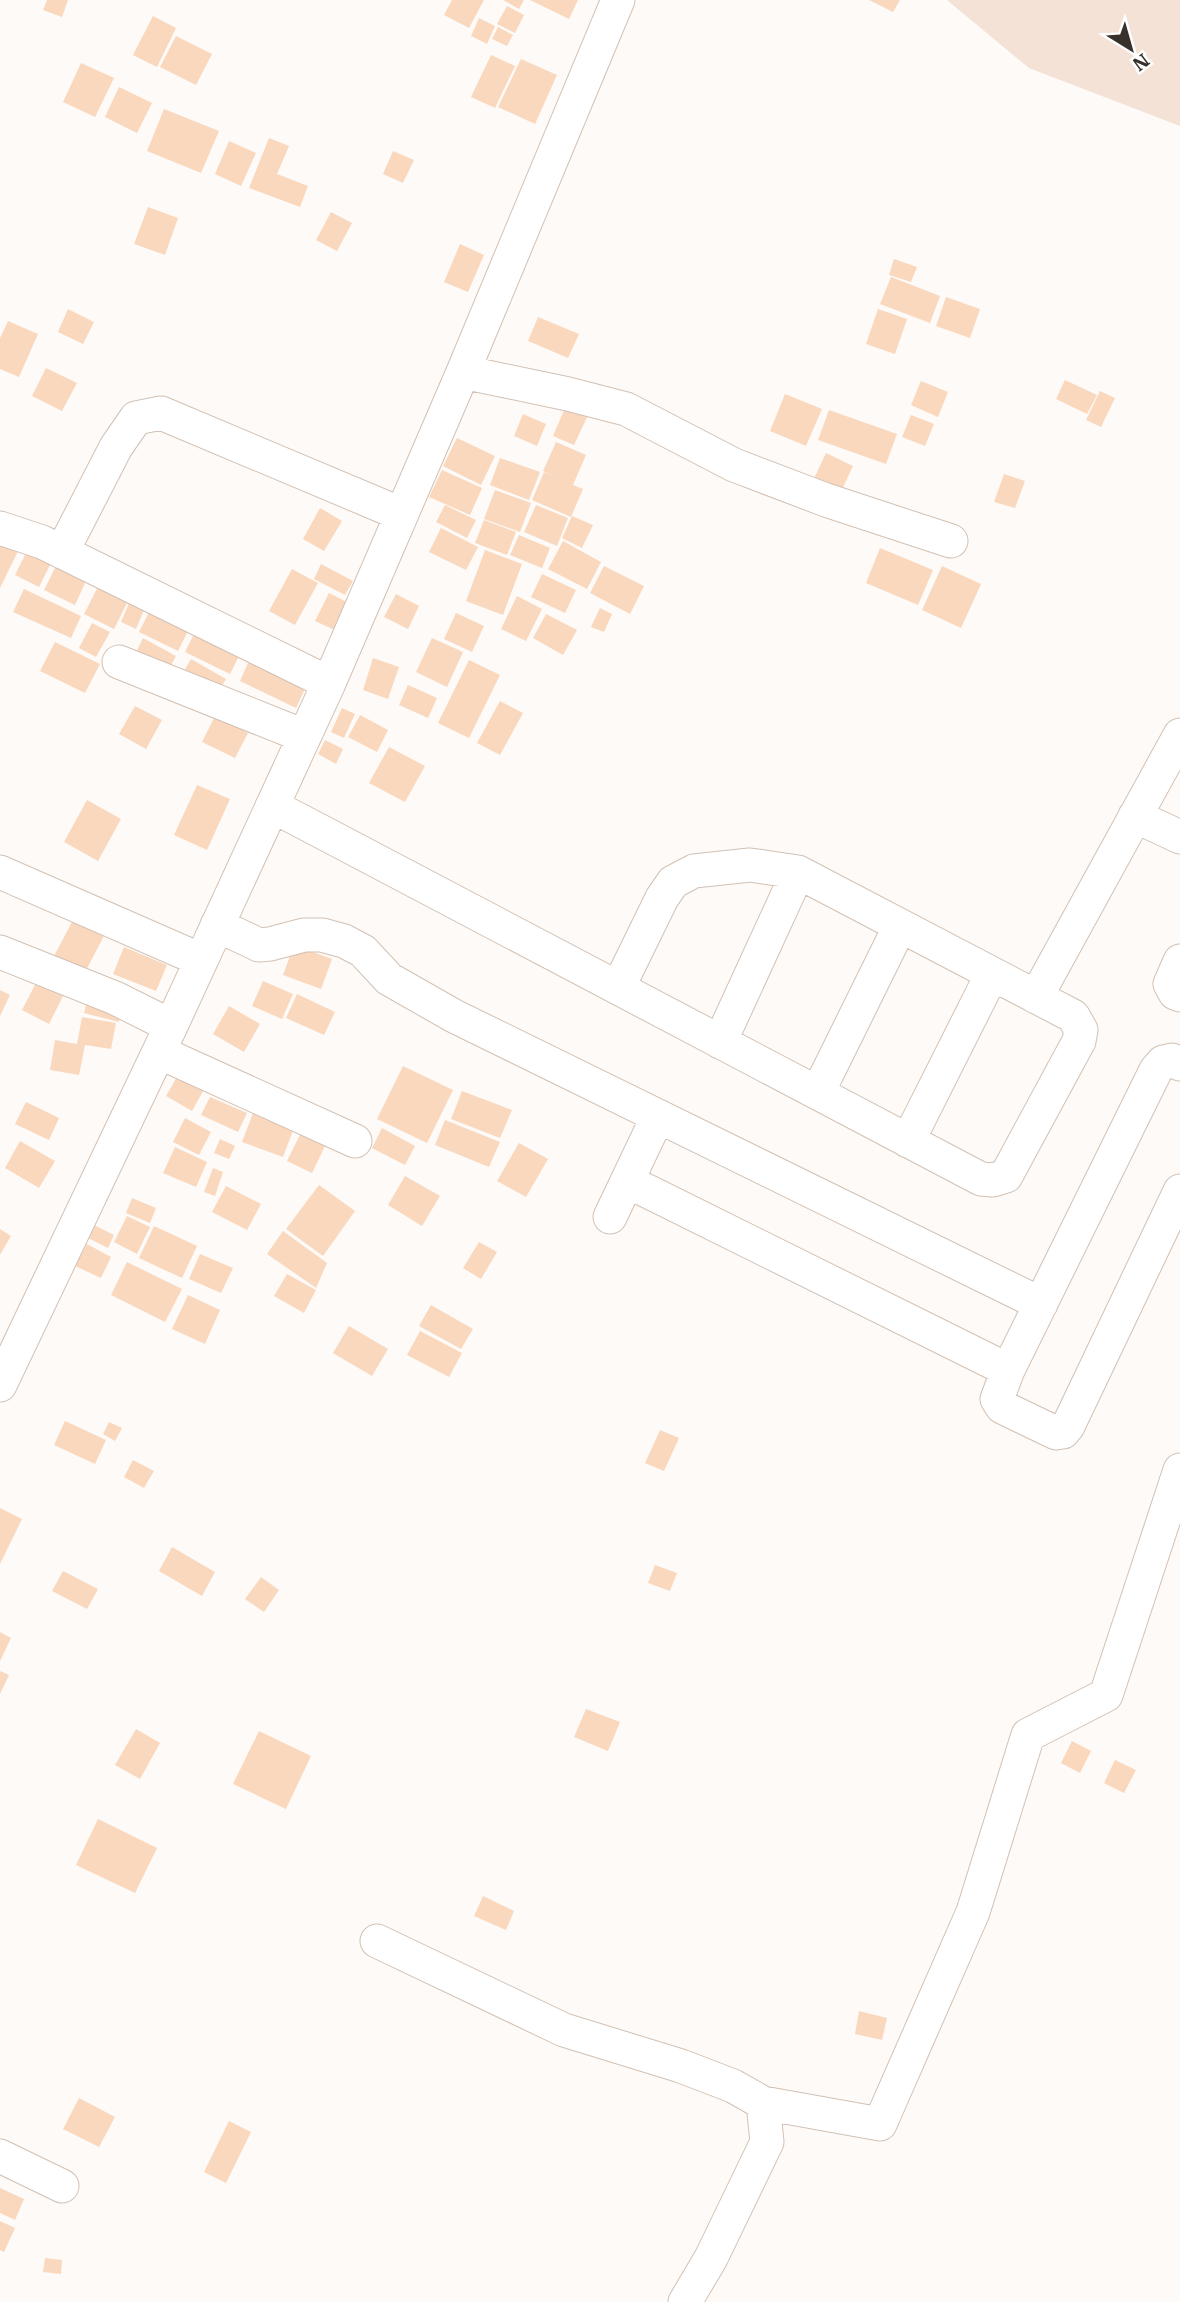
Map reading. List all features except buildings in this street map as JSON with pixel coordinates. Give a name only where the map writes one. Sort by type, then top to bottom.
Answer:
[{"type":"street","points":[[0,1385],[165,1039],[329,683],[463,372],[618,0]]},
{"type":"street","points":[[463,372],[626,409],[734,465],[826,500],[951,541]]},
{"type":"street","points":[[62,552],[116,447],[136,418],[161,413],[401,514]]},
{"type":"street","points":[[0,528],[42,542],[329,683]]},
{"type":"street","points":[[119,662],[304,736]]},
{"type":"street","points":[[1036,997],[1180,735]]},
{"type":"street","points":[[272,806],[981,1179],[1006,1177],[1079,1041],[1081,1030],[1073,1016],[798,872],[750,865],[694,871],[673,882],[662,898],[618,988]]},
{"type":"street","points":[[1135,816],[1180,837]]},
{"type":"street","points":[[0,872],[201,960]]},
{"type":"street","points":[[720,1042],[798,872]]},
{"type":"street","points":[[217,925],[259,945],[304,935],[322,935],[344,941],[363,951],[389,979],[454,1016],[1041,1304]]},
{"type":"street","points":[[818,1092],[900,926]]},
{"type":"street","points":[[0,952],[115,998],[165,1039],[355,1141]]},
{"type":"street","points":[[1180,961],[1170,984],[1175,993],[1180,995]]},
{"type":"street","points":[[908,1141],[992,974]]},
{"type":"street","points":[[1180,1064],[1172,1060],[1163,1062],[1156,1070],[1008,1370],[997,1399],[1002,1407],[1056,1433],[1063,1432],[1068,1426],[1180,1191]]},
{"type":"street","points":[[610,1217],[658,1116]]},
{"type":"street","points":[[627,1181],[1008,1370]]},
{"type":"street","points":[[377,1941],[564,2030],[681,2066],[733,2086],[763,2103],[880,2124],[973,1912],[1028,1735],[1107,1695],[1180,1470]]},
{"type":"street","points":[[684,2302],[711,2258],[767,2142],[763,2103]]},
{"type":"street","points":[[0,2156],[62,2186]]},
{"type":"shaded area","points":[[947,0],[1180,0],[1180,126],[1029,68]]}]
